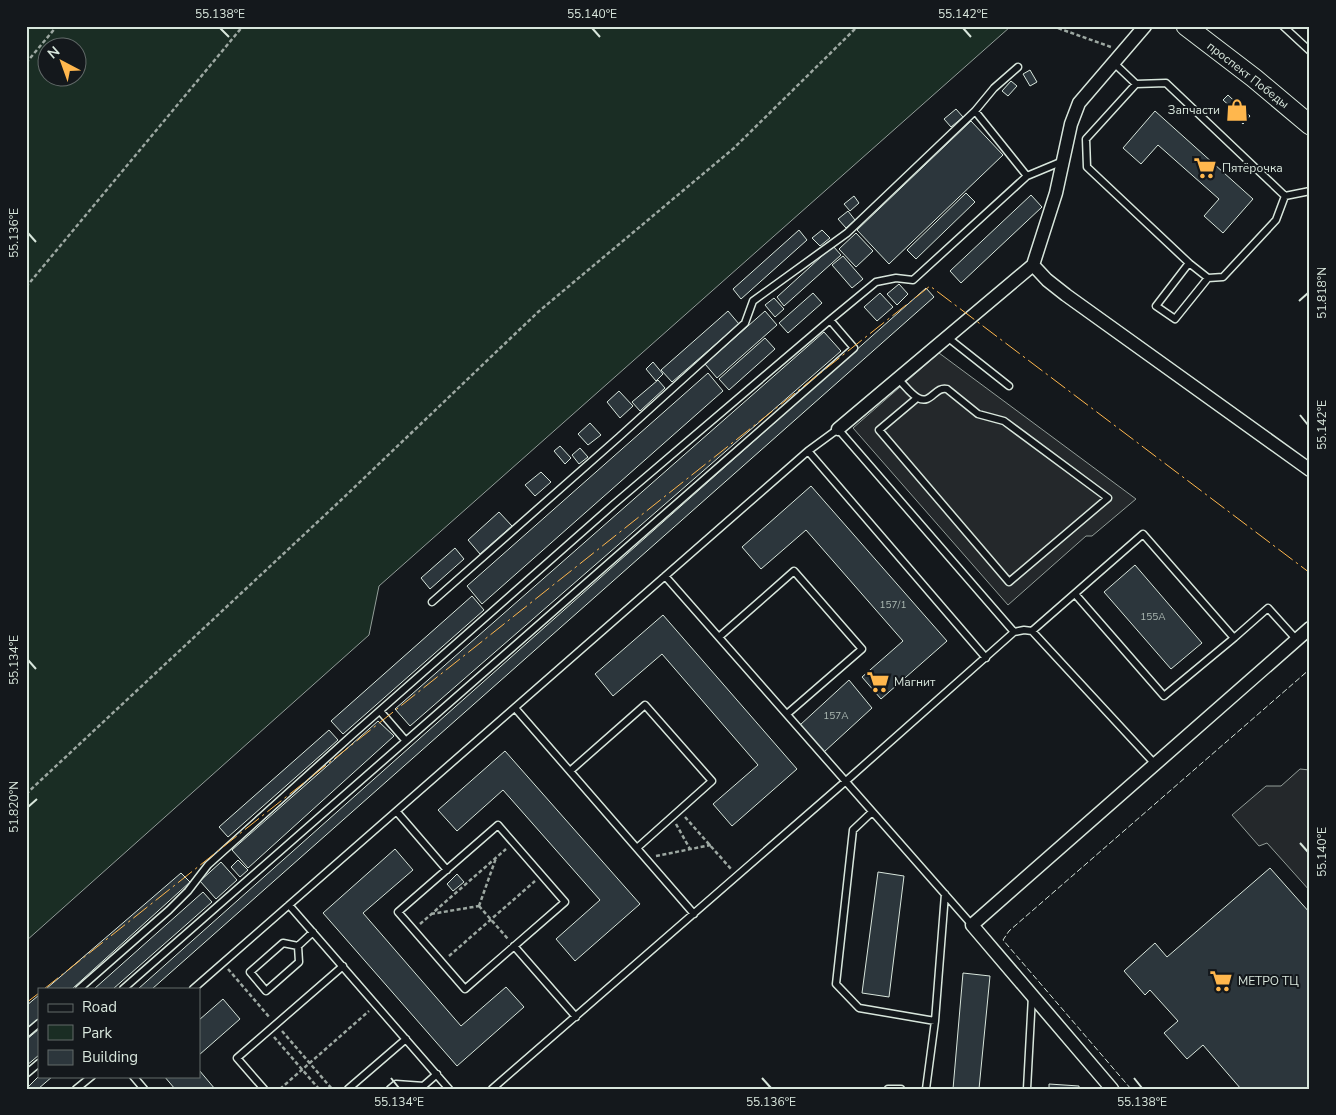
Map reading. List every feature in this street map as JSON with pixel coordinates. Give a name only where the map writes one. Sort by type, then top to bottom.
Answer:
[{"type":"main road","name":"проспект Победы","points":[[1186,26],[1310,124]]},
{"type":"street","points":[[838,428],[1033,266],[1056,193],[1065,160],[1071,124],[1079,103],[1146,26]]},
{"type":"street","points":[[1033,266],[1066,295],[1310,470]]},
{"type":"street","points":[[1112,1089],[972,924],[1310,628]]},
{"type":"lane","points":[[1283,26],[1310,51]]},
{"type":"lane","points":[[1114,63],[1136,84],[1166,83],[1285,196]]},
{"type":"lane","points":[[432,602],[720,346],[745,322],[753,301],[847,233],[975,111],[994,88],[1018,67]]},
{"type":"lane","points":[[1136,84],[1086,139],[1087,167],[1189,264],[1208,278],[1222,277],[1276,220],[1285,196]]},
{"type":"lane","points":[[975,111],[1027,176]]},
{"type":"lane","points":[[80,988],[169,910],[188,891],[208,865],[380,711],[614,504],[830,320],[876,282],[896,278],[913,280],[1027,176],[1065,160]]},
{"type":"lane","points":[[1285,196],[1310,191]]},
{"type":"lane","points":[[1189,264],[1156,306],[1174,318],[1208,278]]},
{"type":"lane","points":[[124,988],[854,348],[830,320]]},
{"type":"lane","points":[[946,337],[1009,386]]},
{"type":"lane","points":[[897,378],[917,398],[928,399],[939,389],[947,389],[978,414],[1004,421],[1108,498],[1009,582],[879,430],[917,398]]},
{"type":"lane","points":[[195,988],[808,451],[838,428],[1014,632]]},
{"type":"lane","points":[[808,451],[986,658]]},
{"type":"lane","points":[[1032,631],[1143,534],[1234,638]]},
{"type":"lane","points":[[719,637],[794,571],[862,649],[786,714]]},
{"type":"lane","points":[[665,576],[972,924]]},
{"type":"lane","points":[[1075,594],[1164,696],[1268,608],[1296,640]]},
{"type":"lane","points":[[492,1089],[738,876],[1014,632],[1032,631],[1155,764]]},
{"type":"lane","points":[[570,771],[645,705],[712,781],[637,848]]},
{"type":"lane","points":[[515,708],[694,914]]},
{"type":"lane","points":[[380,711],[406,740]]},
{"type":"lane","points":[[397,812],[447,870]]},
{"type":"lane","points":[[872,812],[853,830],[836,984],[859,1008],[935,1021]]},
{"type":"lane","points":[[498,825],[513,843],[565,902],[465,989],[398,912],[498,825]]},
{"type":"lane","points":[[926,1089],[935,1021],[945,894]]},
{"type":"lane","points":[[289,905],[450,1089]]},
{"type":"lane","points":[[298,946],[313,932]]},
{"type":"lane","points":[[283,943],[298,946],[299,962],[266,991],[250,972],[283,943]]},
{"type":"lane","points":[[514,946],[576,1017]]},
{"type":"lane","points":[[264,1089],[237,1058],[343,966]]},
{"type":"lane","points":[[1026,1089],[1032,994]]},
{"type":"lane","points":[[26,1034],[38,1025]]},
{"type":"lane","points":[[348,1089],[406,1039]]},
{"type":"lane","points":[[26,1074],[38,1064]]},
{"type":"lane","points":[[390,1089],[396,1084],[422,1087],[437,1074]]},
{"type":"lane","points":[[76,1089],[90,1078]]},
{"type":"lane","points":[[135,1078],[144,1089]]},
{"type":"lane","points":[[888,1089],[902,1089]]},
{"type":"path","points":[[26,63],[57,26]]},
{"type":"path","points":[[26,287],[243,26]]},
{"type":"path","points":[[26,794],[340,501],[538,312],[734,148],[858,26]]},
{"type":"path","points":[[1052,26],[1124,52]]},
{"type":"path","points":[[679,810],[738,876]]},
{"type":"path","points":[[672,817],[690,850]]},
{"type":"path","points":[[413,930],[513,843]]},
{"type":"path","points":[[645,858],[711,846]]},
{"type":"path","points":[[479,906],[496,858]]},
{"type":"path","points":[[442,962],[542,875]]},
{"type":"path","points":[[431,914],[479,906]]},
{"type":"path","points":[[479,906],[514,946]]},
{"type":"path","points":[[280,1089],[377,1005]]},
{"type":"path","points":[[269,1030],[319,1089]]},
{"type":"green space","points":[[26,26],[1010,27],[379,586],[369,635],[26,941]]},
{"type":"shaded area","points":[[939,353],[1136,499],[1092,536],[1086,536],[1008,605],[853,428]]},
{"type":"shaded area","points":[[1300,769],[1310,770],[1310,891],[1267,843],[1259,846],[1232,815],[1266,786],[1281,786]]},
{"type":"building","points":[[1030,70],[1037,82],[1030,86],[1023,74]]},
{"type":"building","points":[[1011,81],[1017,86],[1008,96],[1002,91]]},
{"type":"building","name":"Запчасти","points":[[1228,95],[1250,116],[1243,124],[1229,111],[1232,108],[1223,100]]},
{"type":"building","points":[[956,109],[963,117],[951,127],[944,119]]},
{"type":"building","points":[[1155,111],[1253,199],[1223,233],[1204,216],[1219,199],[1158,145],[1141,164],[1123,148]]},
{"type":"building","points":[[971,121],[1003,155],[889,264],[857,230]]},
{"type":"building","points":[[966,193],[975,202],[916,259],[907,250]]},
{"type":"building","points":[[1031,195],[1042,207],[961,283],[950,271]]},
{"type":"building","points":[[854,196],[859,203],[850,211],[844,204]]},
{"type":"building","points":[[848,211],[855,220],[846,228],[838,219]]},
{"type":"building","points":[[799,230],[807,240],[741,299],[733,289]]},
{"type":"building","points":[[822,230],[830,238],[820,246],[812,238]]},
{"type":"building","points":[[856,233],[873,251],[856,267],[839,249]]},
{"type":"building","points":[[833,246],[841,255],[784,306],[777,297]]},
{"type":"building","points":[[843,256],[863,279],[852,288],[832,265]]},
{"type":"building","points":[[899,284],[908,294],[897,305],[887,294]]},
{"type":"building","points":[[926,288],[934,297],[153,988],[139,988]]},
{"type":"building","points":[[813,293],[822,303],[788,333],[779,323]]},
{"type":"building","points":[[880,293],[893,307],[877,321],[864,307]]},
{"type":"building","points":[[774,298],[784,309],[775,317],[765,305]]},
{"type":"building","points":[[728,311],[739,324],[672,382],[661,370]]},
{"type":"building","points":[[765,311],[777,325],[717,378],[705,364]]},
{"type":"building","points":[[824,332],[841,351],[410,726],[395,709]]},
{"type":"building","points":[[765,338],[775,349],[729,390],[719,379]]},
{"type":"building","points":[[653,362],[663,374],[656,381],[646,369]]},
{"type":"building","points":[[708,373],[723,391],[482,604],[467,586]]},
{"type":"building","points":[[658,380],[665,388],[640,411],[632,402]]},
{"type":"building","points":[[619,391],[633,406],[620,418],[607,402]]},
{"type":"building","points":[[590,423],[601,435],[588,445],[578,434]]},
{"type":"building","points":[[560,446],[571,458],[565,464],[554,451]]},
{"type":"building","points":[[580,448],[588,457],[579,464],[572,455]]},
{"type":"building","points":[[541,472],[551,482],[535,496],[525,485]]},
{"type":"building","points":[[811,486],[947,641],[881,699],[862,677],[903,641],[806,530],[761,569],[742,547]]},
{"type":"building","points":[[499,512],[512,526],[480,554],[468,540]]},
{"type":"building","points":[[455,548],[464,559],[430,589],[421,578]]},
{"type":"building","points":[[1135,565],[1202,643],[1171,669],[1104,592]]},
{"type":"building","points":[[472,596],[484,610],[343,734],[331,721]]},
{"type":"building","points":[[663,615],[797,769],[732,826],[713,804],[758,765],[662,654],[613,696],[595,674]]},
{"type":"building","points":[[849,680],[872,708],[824,752],[800,725]]},
{"type":"building","points":[[378,721],[394,736],[248,868],[232,850]]},
{"type":"building","points":[[329,730],[338,740],[228,837],[219,827]]},
{"type":"building","points":[[505,751],[640,904],[575,961],[556,939],[600,900],[503,790],[457,831],[438,810]]},
{"type":"building","points":[[395,849],[413,870],[363,913],[461,1026],[506,987],[524,1007],[457,1066],[323,913]]},
{"type":"building","points":[[238,860],[248,870],[240,877],[231,867]]},
{"type":"building","points":[[221,862],[237,880],[216,899],[200,881]]},
{"type":"building","name":"МЕТРО ТЦ","points":[[1270,868],[1310,913],[1310,1089],[1241,1089],[1203,1045],[1187,1059],[1164,1033],[1178,1021],[1150,990],[1145,995],[1124,971],[1155,943],[1167,957]]},
{"type":"building","points":[[878,872],[904,876],[889,997],[862,993]]},
{"type":"building","points":[[181,873],[190,882],[73,988],[47,988]]},
{"type":"building","points":[[457,874],[464,882],[453,891],[447,884]]},
{"type":"building","points":[[203,892],[212,902],[114,988],[95,988]]},
{"type":"building","points":[[963,973],[990,976],[979,1089],[953,1089]]},
{"type":"building","points":[[38,996],[38,1020],[26,1030],[26,1006]]},
{"type":"building","points":[[223,999],[240,1019],[200,1054],[200,1019]]},
{"type":"building","points":[[38,1030],[38,1056],[26,1066],[26,1040]]},
{"type":"building","points":[[200,1071],[215,1089],[175,1089],[166,1078],[200,1078]]},
{"type":"building","points":[[38,1077],[51,1078],[38,1089],[26,1089]]},
{"type":"building","points":[[1049,1084],[1079,1086],[1079,1089],[1049,1089]]},
{"type":"fence","points":[[1131,1089],[1003,940],[1009,931],[1310,669]]},
{"type":"power","points":[[45,988],[930,286],[1310,573]]},
{"type":"power","points":[[26,1003],[38,994]]},
{"type":"place","name":"Запчасти","points":[[1237,110]]},
{"type":"place","name":"Пятёрочка","points":[[1205,168]]},
{"type":"place","name":"Магнит","points":[[878,682]]},
{"type":"place","name":"МЕТРО ТЦ","points":[[1221,981]]}]
